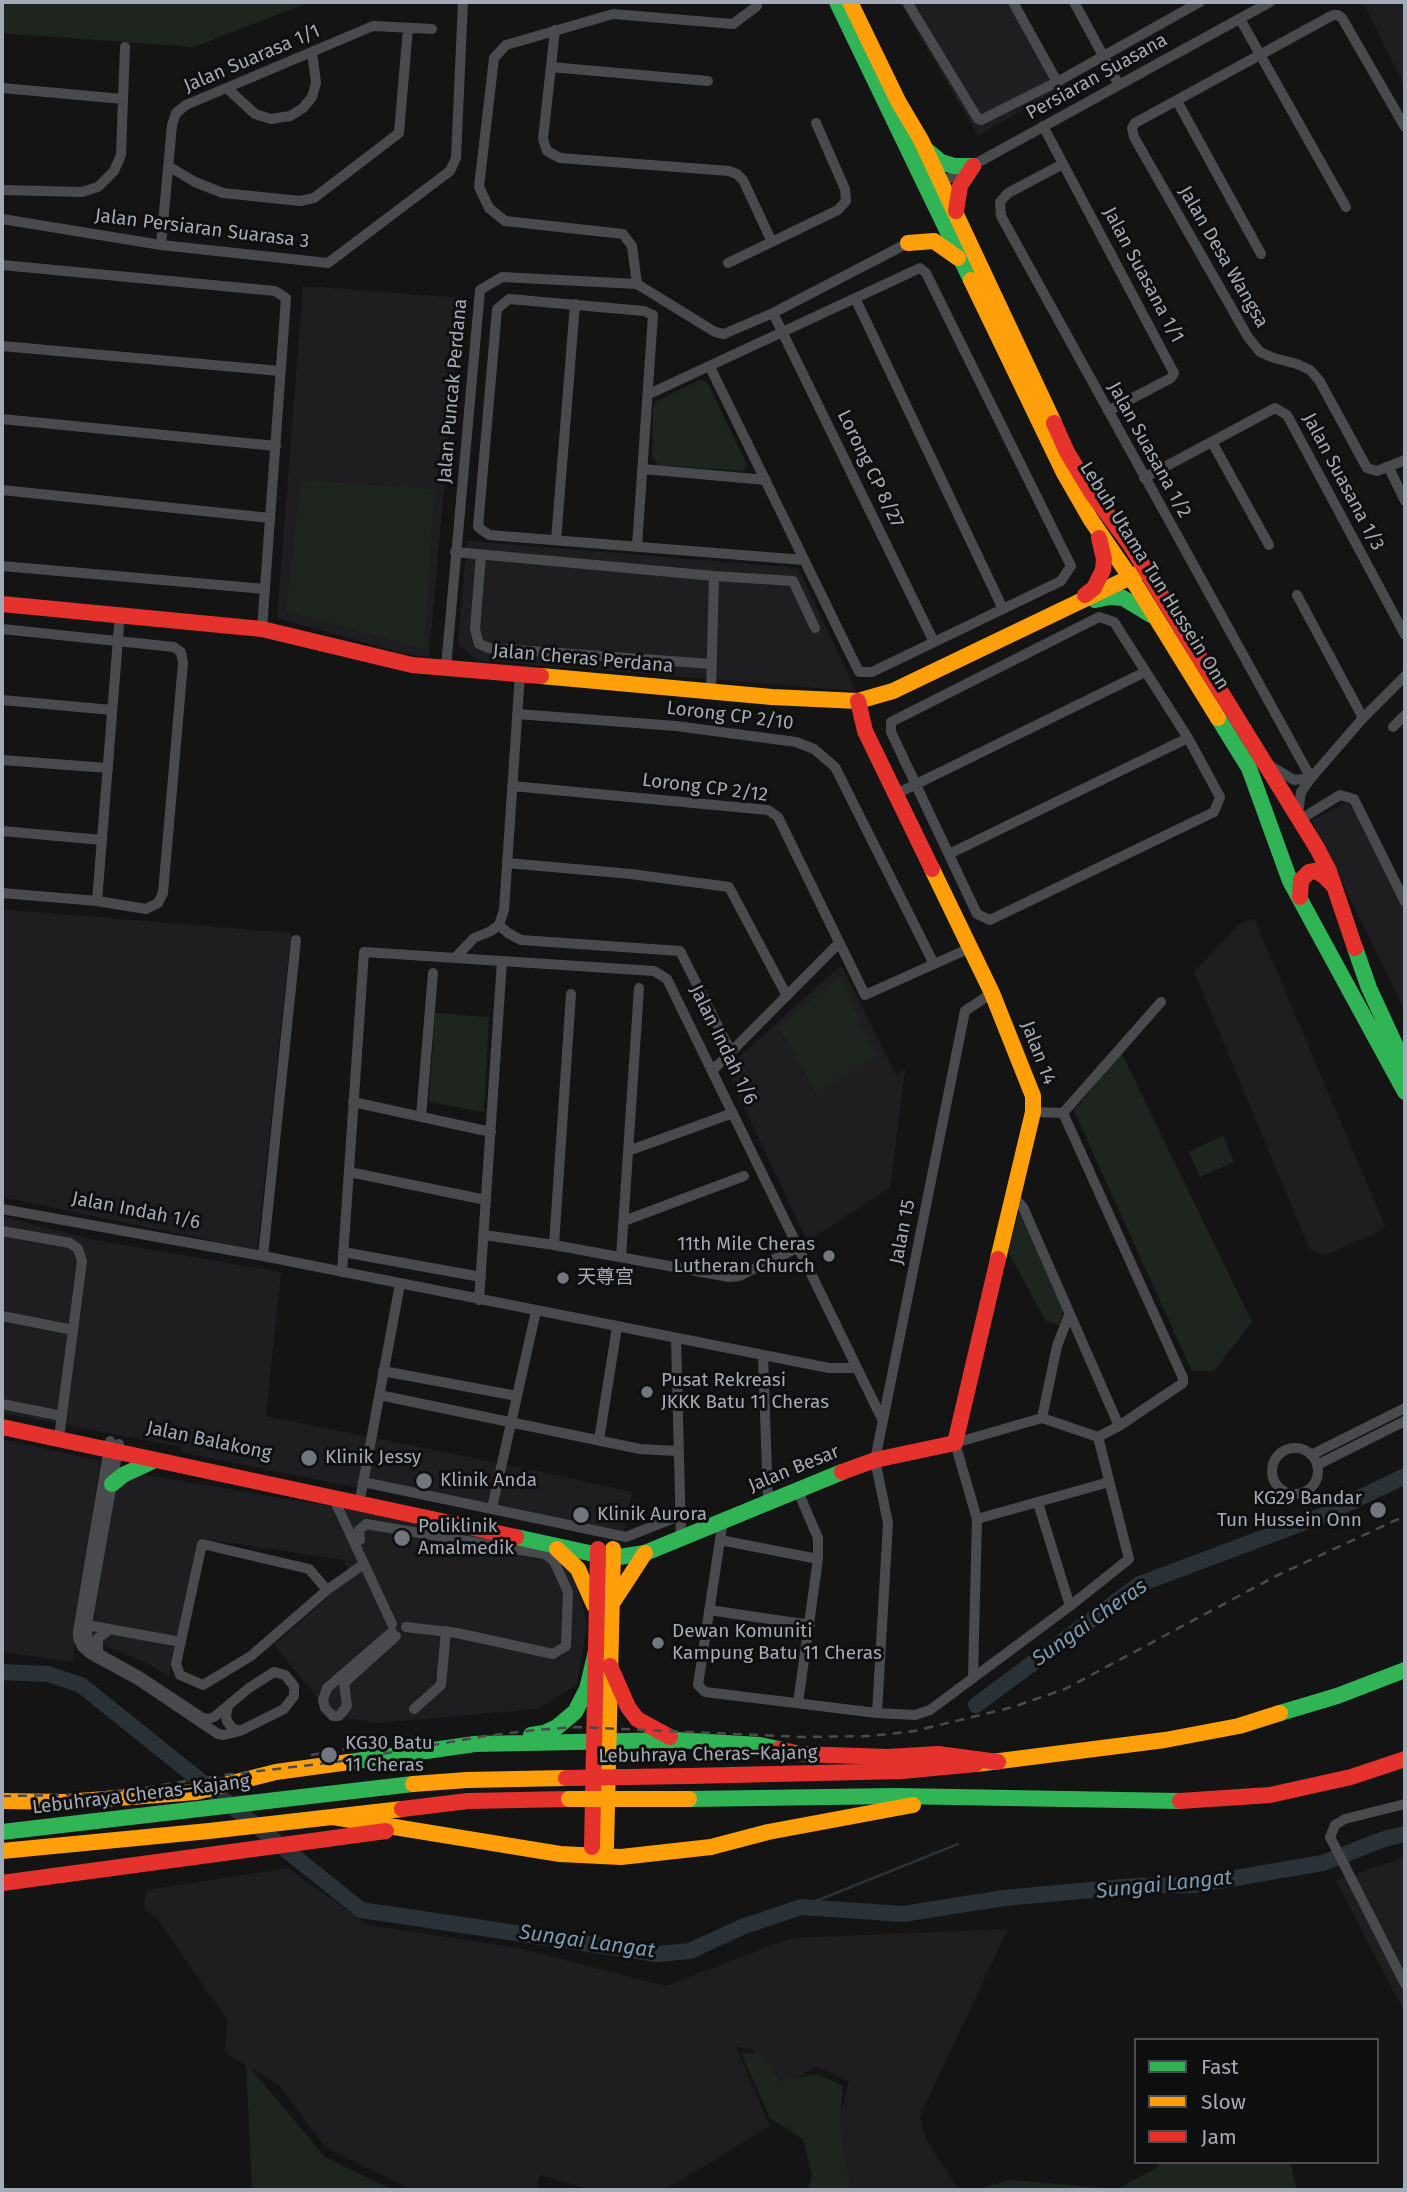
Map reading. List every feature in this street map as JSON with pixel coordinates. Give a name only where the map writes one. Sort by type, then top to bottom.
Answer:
[{"type":"main road","name":"Lebuh Utama Tun Hussein Onn","points":[[837,2],[935,186],[957,217],[1067,452],[1091,492],[1131,547],[1299,816],[1329,871],[1369,988],[1405,1066]]},
{"type":"main road","name":"Lebuh Utama Tun Hussein Onn","points":[[850,2],[898,101],[924,146],[935,186],[936,207],[1064,472],[1091,520],[1133,575],[1156,618],[1241,753],[1255,782],[1279,853],[1301,903],[1405,1092]]},
{"type":"main road","points":[[924,146],[941,162],[954,166],[973,166]]},
{"type":"main road","points":[[957,217],[956,201],[960,186],[973,166]]},
{"type":"main road","points":[[908,243],[931,224],[936,207]]},
{"type":"main road","points":[[908,243],[925,240],[934,242],[961,259]]},
{"type":"main road","points":[[1069,608],[1094,588],[1103,570],[1104,559],[1091,520]]},
{"type":"main road","points":[[1115,527],[1116,533],[1135,560],[1133,575],[1146,579],[1163,607],[1175,619]]},
{"type":"main road","name":"Jalan Cheras Perdana","points":[[2,604],[262,629],[412,665],[772,697],[858,701],[893,691],[1133,575]]},
{"type":"main road","points":[[1069,608],[1098,599],[1123,598],[1156,618]]},
{"type":"main road","name":"Jalan 14","points":[[858,701],[865,732],[992,993],[1033,1096],[1033,1112],[955,1443]]},
{"type":"main road","points":[[1255,782],[1257,812],[1297,915],[1347,1004],[1360,1011]]},
{"type":"main road","points":[[1301,903],[1301,880],[1309,872],[1315,871],[1323,875],[1335,887]]},
{"type":"main road","name":"Jalan Balakong","points":[[2,1419],[61,1423],[114,1448],[153,1461],[333,1497],[360,1493],[554,1546],[605,1552]]},
{"type":"main road","name":"Jalan Balakong","points":[[2,1427],[360,1493],[605,1552]]},
{"type":"main road","name":"Jalan Besar","points":[[605,1552],[649,1551],[797,1489],[875,1460],[955,1443]]},
{"type":"main road","points":[[112,1485],[123,1475],[153,1461]]},
{"type":"main road","points":[[554,1546],[578,1569],[604,1612]]},
{"type":"main road","points":[[475,1744],[498,1737],[544,1733],[557,1727],[575,1712],[587,1689],[604,1612],[649,1551]]},
{"type":"main road","points":[[599,1847],[602,1741],[610,1666],[604,1612],[605,1552]]},
{"type":"main road","points":[[596,1651],[602,1741]]},
{"type":"main road","points":[[610,1666],[622,1695],[637,1719],[676,1740]]},
{"type":"main road","name":"Lebuhraya Cheras–Kajang","points":[[2,1832],[467,1780],[902,1771],[998,1762],[1165,1740],[1239,1726],[1337,1696],[1405,1670]]},
{"type":"main road","points":[[2,1801],[66,1802],[191,1796],[276,1772],[475,1744],[676,1740],[760,1745],[800,1754],[888,1757],[938,1754],[998,1762]]},
{"type":"main road","name":"Lebuhraya Cheras–Kajang","points":[[2,1851],[303,1821],[468,1801],[959,1797],[1200,1801],[1270,1795],[1351,1777],[1405,1759]]},
{"type":"main road","points":[[2,1808],[77,1810],[282,1788],[377,1781],[416,1784]]},
{"type":"main road","points":[[333,1817],[582,1856],[621,1857],[711,1847],[768,1832],[959,1797]]},
{"type":"main road","points":[[541,1849],[661,1841],[749,1827],[838,1818]]},
{"type":"main road","points":[[2,1883],[398,1829]]},
{"type":"street","name":"Jalan Persiaran Suarasa 3","points":[[2,219],[161,245],[328,262],[450,171],[456,158],[463,2]]},
{"type":"street","points":[[907,2],[981,120],[1057,82],[1200,2]]},
{"type":"street","points":[[1013,2],[1057,82]]},
{"type":"street","points":[[1074,2],[1119,85]]},
{"type":"street","name":"Persiaran Suasana","points":[[935,186],[1270,2]]},
{"type":"street","points":[[637,284],[632,246],[623,234],[505,221],[489,208],[479,187],[494,58],[506,45],[613,14],[733,24],[757,4]]},
{"type":"street","points":[[1261,254],[1177,101],[1333,15],[1338,15],[1405,127]]},
{"type":"street","points":[[1240,19],[1346,207]]},
{"type":"street","name":"Jalan Suarasa 1/1","points":[[161,245],[172,125],[176,113],[186,106],[373,26],[432,29]]},
{"type":"street","points":[[168,166],[195,182],[223,193],[300,201],[314,198],[399,133],[408,27]]},
{"type":"street","points":[[555,30],[543,139],[547,151],[560,158],[729,171],[737,174],[743,180],[772,242]]},
{"type":"street","points":[[2,190],[82,192],[98,187],[114,171],[121,155],[125,47]]},
{"type":"street","points":[[228,89],[255,114],[271,120],[290,116],[303,108],[312,97],[316,83],[312,52]]},
{"type":"street","points":[[551,67],[708,80]]},
{"type":"street","points":[[2,88],[123,99]]},
{"type":"street","name":"Jalan Desa Wangsa","points":[[1177,101],[1135,123],[1132,128],[1134,137],[1248,337],[1260,352],[1310,370],[1324,387],[1367,468],[1377,471],[1389,468]]},
{"type":"street","points":[[728,263],[838,210],[846,201],[845,189],[816,123]]},
{"type":"street","name":"Jalan Suasana 1/1","points":[[1043,126],[1174,373],[1108,411]]},
{"type":"street","name":"Jalan Suasana 1/2","points":[[1063,164],[1008,193],[1000,202],[1001,216],[1311,778]]},
{"type":"street","name":"Jalan Puncak Perdana","points":[[446,667],[480,290],[502,277],[637,284],[715,332],[724,334],[773,313],[908,243]]},
{"type":"street","points":[[2,265],[275,291],[286,298],[262,629]]},
{"type":"street","points":[[649,394],[920,268],[926,273],[1070,566],[1061,581],[872,672],[859,672],[710,367]]},
{"type":"street","points":[[855,298],[1003,609]]},
{"type":"street","points":[[636,547],[653,315],[645,311],[509,299],[497,309],[478,527],[489,535],[636,547],[804,560]]},
{"type":"street","points":[[556,540],[575,304]]},
{"type":"street","name":"Lorong CP 8/27","points":[[773,313],[934,642]]},
{"type":"street","points":[[2,346],[280,371]]},
{"type":"street","name":"Jalan Suasana 1/3","points":[[1144,478],[1275,408],[1287,415],[1405,635]]},
{"type":"street","points":[[2,419],[276,446]]},
{"type":"street","points":[[1212,442],[1269,545]]},
{"type":"street","points":[[1405,460],[1389,468],[1405,501]]},
{"type":"street","points":[[643,469],[766,480]]},
{"type":"street","points":[[2,491],[270,519]]},
{"type":"street","points":[[455,552],[793,581],[815,628]]},
{"type":"street","points":[[481,555],[475,629],[479,644],[489,648],[712,664]]},
{"type":"street","points":[[2,566],[265,589]]},
{"type":"street","points":[[711,692],[714,576]]},
{"type":"street","points":[[1297,595],[1363,718]]},
{"type":"street","points":[[97,901],[120,614]]},
{"type":"street","points":[[1099,617],[1115,622],[1145,672],[1188,738],[1220,797],[1214,812],[990,920],[978,914],[891,732],[891,722],[1099,617]]},
{"type":"street","points":[[2,629],[174,647],[181,652],[183,663],[163,893],[158,903],[146,909],[97,901],[2,893]]},
{"type":"street","points":[[896,794],[1145,672]]},
{"type":"street","points":[[455,958],[474,938],[499,925],[504,911],[520,674]]},
{"type":"street","points":[[1299,816],[1301,792],[1311,778],[1363,718],[1405,676]]},
{"type":"street","points":[[2,700],[112,710]]},
{"type":"street","name":"Lorong CP 2/10","points":[[517,714],[676,726],[796,742],[814,749],[835,767],[934,964]]},
{"type":"street","points":[[1393,727],[1405,715]]},
{"type":"street","points":[[949,853],[1188,738]]},
{"type":"street","points":[[2,760],[108,768]]},
{"type":"street","points":[[1265,763],[1294,780],[1311,778]]},
{"type":"street","name":"Lorong CP 2/12","points":[[512,786],[768,810],[778,817],[865,995],[934,964]]},
{"type":"street","points":[[1299,816],[1340,795],[1354,799],[1405,902]]},
{"type":"street","points":[[2,831],[102,840]]},
{"type":"street","points":[[507,863],[631,874],[729,887],[787,996]]},
{"type":"street","points":[[499,925],[521,940],[680,951],[731,1052]]},
{"type":"street","points":[[263,1256],[296,940]]},
{"type":"street","points":[[713,1070],[839,943]]},
{"type":"street","points":[[934,964],[970,948]]},
{"type":"street","name":"Jalan Indah 1/6","points":[[353,1102],[364,951],[654,971],[667,979],[882,1419]]},
{"type":"street","points":[[479,1300],[502,961]]},
{"type":"street","points":[[421,1117],[433,973]]},
{"type":"street","points":[[621,1257],[639,988]]},
{"type":"street","name":"Jalan 15","points":[[875,1460],[965,1011],[992,993]]},
{"type":"street","points":[[554,1245],[571,994]]},
{"type":"street","points":[[1033,1112],[1056,1115],[1063,1113],[1161,1002]]},
{"type":"street","points":[[342,1272],[353,1102],[491,1132]]},
{"type":"street","points":[[628,1151],[733,1113]]},
{"type":"street","points":[[974,1676],[977,1519],[955,1443],[1042,1418],[1098,1437],[1183,1383],[1063,1113]]},
{"type":"street","points":[[349,1172],[486,1200]]},
{"type":"street","points":[[624,1222],[744,1176]]},
{"type":"street","points":[[1013,1196],[1023,1207],[1119,1426]]},
{"type":"street","name":"Jalan Indah 1/6","points":[[2,1209],[263,1256],[829,1368],[857,1368]]},
{"type":"street","points":[[2,1231],[70,1243],[78,1250],[82,1261],[61,1423],[2,1404]]},
{"type":"street","points":[[484,1235],[729,1277],[739,1276],[797,1248]]},
{"type":"street","points":[[343,1252],[481,1278]]},
{"type":"street","points":[[397,1628],[348,1511],[360,1493],[400,1284]]},
{"type":"street","points":[[492,1508],[536,1311]]},
{"type":"street","points":[[1042,1418],[1057,1346],[1069,1315]]},
{"type":"street","points":[[2,1316],[73,1330]]},
{"type":"street","points":[[600,1440],[617,1326]]},
{"type":"street","points":[[676,1338],[681,1537]]},
{"type":"street","points":[[763,1355],[768,1501]]},
{"type":"street","points":[[383,1371],[517,1396]]},
{"type":"street","points":[[379,1395],[648,1451],[677,1451]]},
{"type":"street","points":[[1314,1460],[1405,1408]]},
{"type":"street","points":[[1314,1460],[1405,1422]]},
{"type":"street","points":[[723,1520],[698,1685],[705,1692],[901,1716],[923,1713],[1070,1606],[1129,1559],[1098,1437]]},
{"type":"street","points":[[114,1448],[86,1619],[89,1646],[201,1717],[211,1718],[274,1672],[285,1675],[294,1686],[294,1696],[290,1704],[240,1731],[218,1734],[138,1680],[82,1647],[78,1638],[86,1619],[112,1485],[114,1448]]},
{"type":"street","points":[[1302,1449],[1314,1460],[1316,1480],[1305,1491],[1290,1494],[1277,1486],[1272,1472],[1273,1464],[1281,1452],[1302,1449]]},
{"type":"street","points":[[875,1460],[888,1523],[877,1713]]},
{"type":"street","points":[[977,1519],[1109,1482]]},
{"type":"street","points":[[797,1489],[818,1538],[818,1559],[799,1703]]},
{"type":"street","points":[[360,1493],[492,1508],[625,1537],[679,1516]]},
{"type":"street","points":[[333,1497],[397,1628]]},
{"type":"street","points":[[1038,1503],[1070,1606]]},
{"type":"street","points":[[360,1540],[359,1530],[366,1524],[545,1554],[554,1561],[568,1592],[566,1646],[561,1651],[553,1654],[446,1631],[397,1628],[327,1688],[323,1700],[325,1708],[333,1716],[339,1716],[347,1706],[344,1683],[397,1628]]},
{"type":"street","points":[[720,1540],[818,1559]]},
{"type":"street","points":[[327,1590],[309,1569],[202,1544],[178,1642],[177,1664],[180,1675],[203,1685],[251,1656],[327,1590],[364,1564]]},
{"type":"street","points":[[568,1592],[588,1589]]},
{"type":"street","points":[[709,1610],[810,1625]]},
{"type":"street","points":[[86,1619],[110,1629],[178,1642]]},
{"type":"street","points":[[86,1619],[170,1637],[178,1642]]},
{"type":"street","points":[[101,1655],[98,1651],[98,1638],[110,1629]]},
{"type":"street","points":[[414,1709],[441,1685],[446,1631]]},
{"type":"street","points":[[228,1706],[227,1721],[240,1731]]},
{"type":"street","points":[[1405,1804],[1345,1819],[1335,1825],[1330,1837],[1405,1984]]},
{"type":"shaded area","points":[[2,2],[310,2],[194,47],[2,33]]},
{"type":"shaded area","points":[[900,2],[1018,2],[1066,85],[978,136]]},
{"type":"shaded area","points":[[1363,2],[1405,2],[1405,87]]},
{"type":"shaded area","points":[[303,286],[461,298],[429,657],[405,654],[277,618]]},
{"type":"shaded area","points":[[699,380],[707,382],[747,465],[743,471],[659,465],[652,457],[653,406],[657,401]]},
{"type":"shaded area","points":[[301,480],[434,489],[425,649],[286,611]]},
{"type":"shaded area","points":[[467,541],[798,568],[856,691],[476,660],[458,644]]},
{"type":"shaded area","points":[[1350,801],[1405,912],[1405,1011],[1312,820]]},
{"type":"shaded area","points":[[2,909],[291,933],[257,1250],[2,1197]]},
{"type":"shaded area","points":[[1254,918],[1385,1226],[1380,1231],[1326,1255],[1310,1250],[1194,972],[1239,924]]},
{"type":"shaded area","points":[[841,965],[896,1075],[905,1070],[890,1188],[807,1241],[726,1069]]},
{"type":"shaded area","points":[[840,976],[875,1056],[816,1092],[779,1027]]},
{"type":"shaded area","points":[[435,1013],[489,1017],[484,1112],[429,1102]]},
{"type":"shaded area","points":[[1121,1052],[1252,1322],[1214,1371],[1192,1371],[1074,1111]]},
{"type":"shaded area","points":[[1223,1136],[1234,1162],[1200,1177],[1189,1152]]},
{"type":"shaded area","points":[[1019,1211],[1064,1307],[1059,1325],[1046,1321],[1008,1252]]},
{"type":"shaded area","points":[[2,1216],[89,1239],[281,1272],[266,1416],[632,1492],[624,1533],[361,1479],[358,1488],[181,1452],[181,1447],[2,1413]]},
{"type":"shaded area","points":[[2,1439],[100,1461],[73,1662],[2,1652]]},
{"type":"shaded area","points":[[140,1474],[335,1507],[548,1550],[574,1574],[587,1624],[577,1685],[538,1709],[376,1723],[333,1716],[274,1645],[351,1576],[344,1560],[198,1538],[169,1677],[149,1664],[97,1642],[90,1630],[112,1488]]},
{"type":"shaded area","points":[[1405,1857],[1405,2013],[1336,1881]]},
{"type":"shaded area","points":[[288,1868],[368,1925],[519,1948],[665,1986],[791,1938],[1008,1929],[920,2116],[926,2140],[959,2190],[849,2190],[838,2125],[849,2081],[816,2066],[782,2088],[752,2049],[736,2047],[770,2126],[665,2190],[591,2190],[540,2175],[536,2190],[412,2190],[325,2147],[278,2084],[225,2053],[227,2020],[157,1918],[144,1910],[146,1890]]},
{"type":"shaded area","points":[[741,2053],[760,2054],[780,2081],[818,2074],[843,2086],[840,2124],[850,2190],[808,2190],[812,2175],[803,2139],[770,2118]]},
{"type":"shaded area","points":[[246,2063],[325,2157],[393,2190],[252,2190]]},
{"type":"shaded area","points":[[1159,2164],[1290,2164],[1297,2190],[980,2189],[1009,2180],[1118,2189]]},
{"type":"waterway","name":"Sungai Cheras","points":[[976,1705],[1140,1584],[1324,1515],[1405,1476]]},
{"type":"waterway","name":"Sungai Langat","points":[[2,1672],[48,1674],[81,1685],[361,1910],[657,1954],[690,1951],[742,1927],[801,1907],[903,1914],[1004,1898],[1134,1886],[1194,1885],[1323,1863],[1384,1839],[1405,1834]]},
{"type":"waterway","name":"Sungai Cheras","points":[[801,1907],[958,1844]]},
{"type":"railway","points":[[2,1796],[78,1795],[137,1789],[336,1762],[485,1736],[577,1727],[803,1737],[870,1736],[915,1731],[1013,1707],[1065,1689],[1278,1575],[1405,1516]]},
{"type":"railway","points":[[311,1755],[359,1747]]},
{"type":"traffic: fast","points":[[837,2],[971,280]]},
{"type":"traffic: fast","points":[[928,151],[941,162],[954,166],[973,166]]},
{"type":"traffic: fast","points":[[1095,600],[1123,598],[1151,615]]},
{"type":"traffic: fast","points":[[1218,718],[1249,768],[1290,881],[1405,1092]]},
{"type":"traffic: fast","points":[[1355,948],[1369,988],[1405,1066]]},
{"type":"traffic: fast","points":[[112,1484],[123,1475],[153,1461]]},
{"type":"traffic: fast","points":[[516,1537],[612,1558],[645,1553],[842,1472]]},
{"type":"traffic: fast","points":[[531,1735],[557,1727],[575,1712],[587,1689],[596,1651]]},
{"type":"traffic: fast","points":[[1280,1713],[1337,1696],[1405,1670]]},
{"type":"traffic: fast","points":[[349,1762],[475,1744],[676,1740],[760,1745],[779,1749]]},
{"type":"traffic: fast","points":[[2,1832],[413,1784]]},
{"type":"traffic: fast","points":[[689,1799],[896,1796],[1180,1801]]},
{"type":"traffic: slow","points":[[850,2],[898,101],[921,140],[1054,423]]},
{"type":"traffic: slow","points":[[908,243],[934,241],[958,258]]},
{"type":"traffic: slow","points":[[971,280],[1064,473],[1091,520],[1137,587],[1218,718]]},
{"type":"traffic: slow","points":[[541,676],[772,697],[858,701],[893,691],[1137,574]]},
{"type":"traffic: slow","points":[[932,869],[992,993],[1033,1096],[1033,1112],[998,1259]]},
{"type":"traffic: slow","points":[[557,1549],[578,1569],[594,1605]]},
{"type":"traffic: slow","points":[[606,1847],[613,1549]]},
{"type":"traffic: slow","points":[[613,1602],[645,1553]]},
{"type":"traffic: slow","points":[[976,1764],[1165,1740],[1239,1726],[1280,1713]]},
{"type":"traffic: slow","points":[[2,1801],[66,1802],[196,1792],[276,1772],[349,1762]]},
{"type":"traffic: slow","points":[[413,1784],[566,1778]]},
{"type":"traffic: slow","points":[[569,1799],[689,1799]]},
{"type":"traffic: slow","points":[[333,1817],[560,1854],[621,1857],[711,1847],[768,1832],[913,1805]]},
{"type":"traffic: slow","points":[[2,1851],[402,1809]]},
{"type":"traffic: jam","points":[[956,211],[960,186],[973,166]]},
{"type":"traffic: jam","points":[[1054,423],[1067,452],[1091,492],[1131,546],[1317,848],[1329,871],[1355,948]]},
{"type":"traffic: jam","points":[[1085,595],[1094,588],[1103,570],[1104,559],[1099,538]]},
{"type":"traffic: jam","points":[[2,604],[262,629],[412,665],[541,676]]},
{"type":"traffic: jam","points":[[858,701],[865,731],[932,869]]},
{"type":"traffic: jam","points":[[1300,897],[1301,880],[1309,872],[1315,871],[1323,875],[1333,885]]},
{"type":"traffic: jam","points":[[842,1472],[875,1460],[955,1443],[998,1259]]},
{"type":"traffic: jam","points":[[2,1427],[516,1537]]},
{"type":"traffic: jam","points":[[592,1847],[598,1549]]},
{"type":"traffic: jam","points":[[610,1666],[628,1707],[637,1719],[670,1737]]},
{"type":"traffic: jam","points":[[779,1749],[800,1754],[888,1757],[938,1754],[998,1762]]},
{"type":"traffic: jam","points":[[1180,1801],[1270,1795],[1351,1777],[1405,1759]]},
{"type":"traffic: jam","points":[[689,1776],[902,1771],[976,1764]]},
{"type":"traffic: jam","points":[[566,1778],[689,1776]]},
{"type":"traffic: jam","points":[[402,1809],[468,1801],[569,1799]]},
{"type":"traffic: jam","points":[[2,1883],[386,1831]]},
{"type":"place","name":"11th Mile Cheras Lutheran Church","points":[[829,1256]]},
{"type":"place","name":"天尊宫","points":[[563,1278]]},
{"type":"place","name":"Pusat Rekreasi JKKK Batu 11 Cheras","points":[[647,1392]]},
{"type":"place","name":"Klinik Jessy","points":[[309,1458]]},
{"type":"place","name":"Klinik Anda","points":[[424,1481]]},
{"type":"place","name":"KG29 Bandar Tun Hussein Onn","points":[[1378,1510]]},
{"type":"place","name":"Klinik Aurora","points":[[581,1515]]},
{"type":"place","name":"Poliklinik Amalmedik","points":[[402,1538]]},
{"type":"place","name":"Dewan Komuniti Kampung Batu 11 Cheras","points":[[658,1643]]},
{"type":"place","name":"KG30 Batu 11 Cheras","points":[[329,1755]]}]
